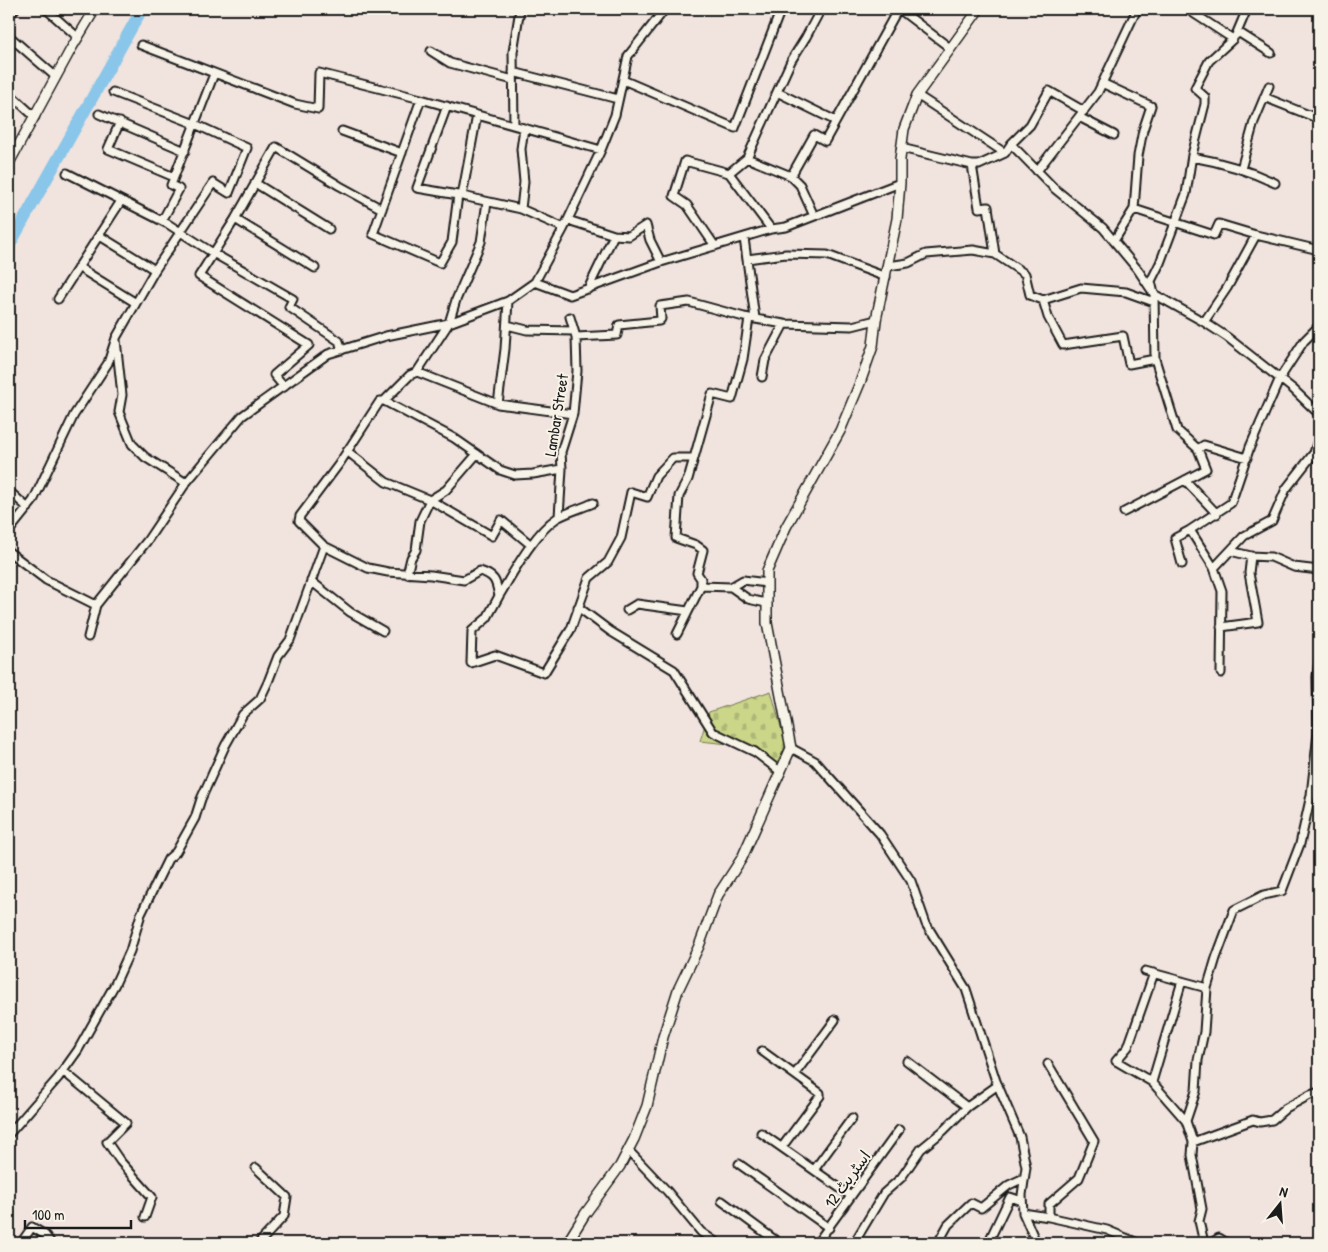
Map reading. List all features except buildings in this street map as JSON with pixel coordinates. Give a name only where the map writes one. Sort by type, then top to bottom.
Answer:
[{"type":"street","points":[[9,16],[15,9]]},
{"type":"street","points":[[46,9],[73,32]]},
{"type":"street","points":[[9,163],[95,9]]},
{"type":"street","points":[[514,125],[513,52],[520,9]]},
{"type":"street","points":[[88,637],[96,605],[147,541],[186,483],[242,416],[328,354],[386,336],[449,324],[508,301],[535,282],[568,220],[601,150],[615,115],[628,56],[665,9]]},
{"type":"street","points":[[622,80],[735,128],[781,9]]},
{"type":"street","points":[[729,173],[747,158],[791,61],[821,9]]},
{"type":"street","points":[[791,176],[814,135],[825,141],[898,9],[950,48]]},
{"type":"street","points":[[567,1243],[585,1214],[620,1166],[628,1150],[647,1106],[663,1038],[678,990],[699,946],[718,895],[742,858],[791,748],[766,623],[768,571],[786,527],[840,431],[873,346],[876,320],[897,219],[900,159],[904,129],[917,95],[979,9]]},
{"type":"street","points":[[1037,171],[1098,92],[1136,9]]},
{"type":"street","points":[[1187,9],[1233,39]]},
{"type":"street","points":[[1124,512],[1206,469],[1198,449],[1177,430],[1155,359],[1154,298],[1151,281],[1186,194],[1192,157],[1205,104],[1205,97],[1195,88],[1209,62],[1238,32],[1247,9]]},
{"type":"street","points":[[1238,32],[1271,53]]},
{"type":"street","points":[[9,36],[56,77]]},
{"type":"street","points":[[141,45],[295,104],[318,108],[318,73],[447,106],[601,150]]},
{"type":"street","points":[[431,51],[450,63],[513,80]]},
{"type":"street","points":[[513,72],[618,99]]},
{"type":"street","points":[[162,221],[178,189],[171,185],[214,74]]},
{"type":"street","points":[[1102,83],[1151,106],[1143,130],[1138,156],[1134,209],[1114,241]]},
{"type":"street","points":[[1241,169],[1254,122],[1269,86]]},
{"type":"street","points":[[901,148],[979,165],[1005,153],[1011,144],[1030,125],[1049,91],[1084,111]]},
{"type":"street","points":[[9,531],[34,501],[74,414],[108,363],[116,338],[155,270],[213,183],[229,193],[248,148],[195,124],[113,92]]},
{"type":"street","points":[[777,92],[836,121]]},
{"type":"street","points":[[9,93],[35,117]]},
{"type":"street","points":[[917,95],[1005,153]]},
{"type":"street","points":[[1264,97],[1319,119]]},
{"type":"street","points":[[421,99],[373,234],[440,263],[452,242],[477,115]]},
{"type":"street","points":[[447,106],[417,188],[460,195],[521,209],[564,228]]},
{"type":"street","points":[[99,114],[185,151]]},
{"type":"street","points":[[1079,117],[1114,134]]},
{"type":"street","points":[[120,122],[108,149],[174,177]]},
{"type":"street","points":[[521,209],[524,182],[522,149],[524,128]]},
{"type":"street","points":[[342,131],[402,154]]},
{"type":"street","points":[[1011,144],[1055,189],[1103,228],[1138,270],[1154,298]]},
{"type":"street","points":[[284,387],[274,376],[309,345],[199,276],[235,219],[276,147],[382,210]]},
{"type":"street","points":[[1192,157],[1220,162],[1275,183]]},
{"type":"street","points":[[747,158],[791,176],[800,185],[814,216]]},
{"type":"street","points":[[715,246],[687,205],[674,196],[685,161],[729,173],[771,229]]},
{"type":"street","points":[[972,165],[979,208],[988,207],[995,254]]},
{"type":"street","points":[[66,174],[162,221],[293,299],[289,307],[339,341],[342,350]]},
{"type":"street","points":[[255,183],[329,229]]},
{"type":"street","points":[[535,282],[570,295],[661,262],[771,229],[786,227],[900,183]]},
{"type":"street","points":[[58,299],[121,201]]},
{"type":"street","points":[[417,372],[449,324],[456,300],[481,242],[487,202]]},
{"type":"street","points":[[1134,209],[1214,235],[1219,224],[1319,250]]},
{"type":"street","points":[[235,219],[315,268]]},
{"type":"street","points":[[568,220],[614,235],[629,236],[646,225],[650,240],[661,262]]},
{"type":"street","points":[[588,289],[614,235]]},
{"type":"street","points":[[1204,322],[1227,288],[1256,235]]},
{"type":"street","points":[[100,236],[155,270]]},
{"type":"street","points":[[677,634],[701,586],[701,579],[697,572],[703,550],[696,545],[676,538],[679,496],[688,480],[712,394],[732,399],[752,318],[744,238]]},
{"type":"street","points":[[888,266],[908,263],[926,254],[973,250],[995,254],[1025,274],[1030,296],[1043,300],[1081,288],[1126,292],[1154,298],[1204,322],[1227,337],[1280,378],[1319,414]]},
{"type":"street","points":[[747,259],[786,254],[827,255],[886,276]]},
{"type":"street","points":[[78,267],[136,303]]},
{"type":"street","points":[[1043,300],[1048,317],[1063,345],[1122,336],[1129,364],[1155,359]]},
{"type":"street","points":[[498,404],[508,301]]},
{"type":"street","points":[[507,325],[527,330],[617,335],[619,325],[659,321],[660,306],[686,302],[784,324],[852,326],[876,320]]},
{"type":"street","name":"Lambar Street","points":[[559,517],[562,469],[560,452],[572,414],[577,371],[575,334],[570,317]]},
{"type":"street","points":[[762,377],[765,360],[784,324]]},
{"type":"street","points":[[1182,564],[1175,538],[1231,504],[1247,458],[1280,378],[1304,341],[1319,326]]},
{"type":"street","points":[[116,338],[122,395],[119,412],[132,444],[145,457],[186,483]]},
{"type":"street","points":[[499,596],[495,580],[487,573],[480,571],[464,580],[368,568],[324,546],[299,521],[300,516],[380,401],[384,401],[410,374],[417,372],[498,404],[572,414]]},
{"type":"street","points":[[384,401],[454,438],[500,470],[515,475],[562,469]]},
{"type":"street","points":[[1214,568],[1244,536],[1272,521],[1286,489],[1314,453],[1319,437]]},
{"type":"street","points":[[1198,449],[1204,445],[1247,458]]},
{"type":"street","points":[[347,451],[386,482],[430,500],[492,536],[501,520],[531,545]]},
{"type":"street","points":[[407,574],[411,558],[416,550],[420,521],[430,500],[446,490],[477,454]]},
{"type":"street","points":[[593,503],[551,522],[531,545],[487,618],[472,631],[471,663],[495,655],[544,673],[571,629],[589,578],[608,562],[621,538],[631,492],[647,497],[656,476],[673,458],[694,458]]},
{"type":"street","points":[[1185,480],[1217,514]]},
{"type":"street","points":[[9,491],[28,508]]},
{"type":"street","points":[[1190,530],[1214,568],[1222,590],[1221,673]]},
{"type":"street","points":[[9,1134],[63,1071],[78,1050],[115,984],[130,951],[141,914],[168,859],[176,852],[195,818],[201,799],[225,746],[243,714],[260,699],[278,656],[290,640],[324,546]]},
{"type":"street","points":[[1230,551],[1251,556],[1271,557],[1294,567],[1319,570]]},
{"type":"street","points":[[9,552],[46,580],[96,605]]},
{"type":"street","points":[[1222,627],[1258,622],[1249,573],[1251,556]]},
{"type":"street","points":[[731,588],[743,580],[767,583]]},
{"type":"street","points":[[311,581],[350,612],[383,631]]},
{"type":"street","points":[[701,586],[731,588],[748,599],[766,603]]},
{"type":"street","points":[[628,610],[637,604],[688,611]]},
{"type":"street","points":[[578,607],[610,631],[674,670],[713,732],[755,752],[780,772]]},
{"type":"street","points":[[1186,1121],[1196,1091],[1198,1060],[1204,1032],[1207,988],[1234,910],[1264,895],[1282,891],[1300,844],[1312,786],[1318,733],[1319,660]]},
{"type":"street","points":[[791,748],[816,761],[880,834],[911,881],[926,924],[966,989],[998,1085],[1020,1137],[1026,1167],[1022,1201],[1023,1213],[1038,1242]]},
{"type":"street","points":[[1145,971],[1207,988]]},
{"type":"street","points":[[1154,973],[1128,1047],[1116,1061],[1152,1082],[1186,1121],[1193,1142],[1192,1154],[1202,1209],[1199,1221],[1204,1243]]},
{"type":"street","points":[[1152,1082],[1182,981]]},
{"type":"street","points":[[795,1074],[835,1020]]},
{"type":"street","points":[[762,1051],[818,1090],[820,1096],[782,1147]]},
{"type":"street","points":[[907,1061],[967,1107]]},
{"type":"street","points":[[1048,1064],[1094,1141],[1079,1178],[1049,1204],[1048,1218]]},
{"type":"street","points":[[63,1071],[126,1123],[107,1142],[120,1161],[152,1197],[145,1217]]},
{"type":"street","points":[[854,1243],[884,1193],[901,1178],[921,1149],[944,1132],[967,1107],[998,1085]]},
{"type":"street","points":[[1193,1142],[1253,1120],[1260,1122],[1272,1120],[1286,1108],[1319,1092]]},
{"type":"street","points":[[814,1170],[852,1118]]},
{"type":"street","name":"اسٹریٹ 12","points":[[817,1243],[899,1130]]},
{"type":"street","points":[[762,1133],[851,1196]]},
{"type":"street","points":[[628,1150],[702,1232],[717,1243]]},
{"type":"street","points":[[739,1164],[829,1228]]},
{"type":"street","points":[[256,1168],[287,1197],[284,1216],[259,1243]]},
{"type":"street","points":[[938,1243],[948,1225],[971,1203],[981,1208],[1009,1184],[1024,1178]]},
{"type":"street","points":[[988,1243],[1010,1197],[1022,1201]]},
{"type":"street","points":[[722,1201],[779,1243]]},
{"type":"street","points":[[1023,1213],[1107,1230],[1138,1243]]},
{"type":"street","points":[[21,1243],[32,1227],[45,1235],[51,1243]]},
{"type":"street","points":[[1212,1243],[1219,1238],[1227,1243]]},
{"type":"green space","points":[[771,691],[786,745],[772,774],[757,747],[700,741],[709,712]]},
{"type":"waterway","points":[[9,246],[142,9]]}]
